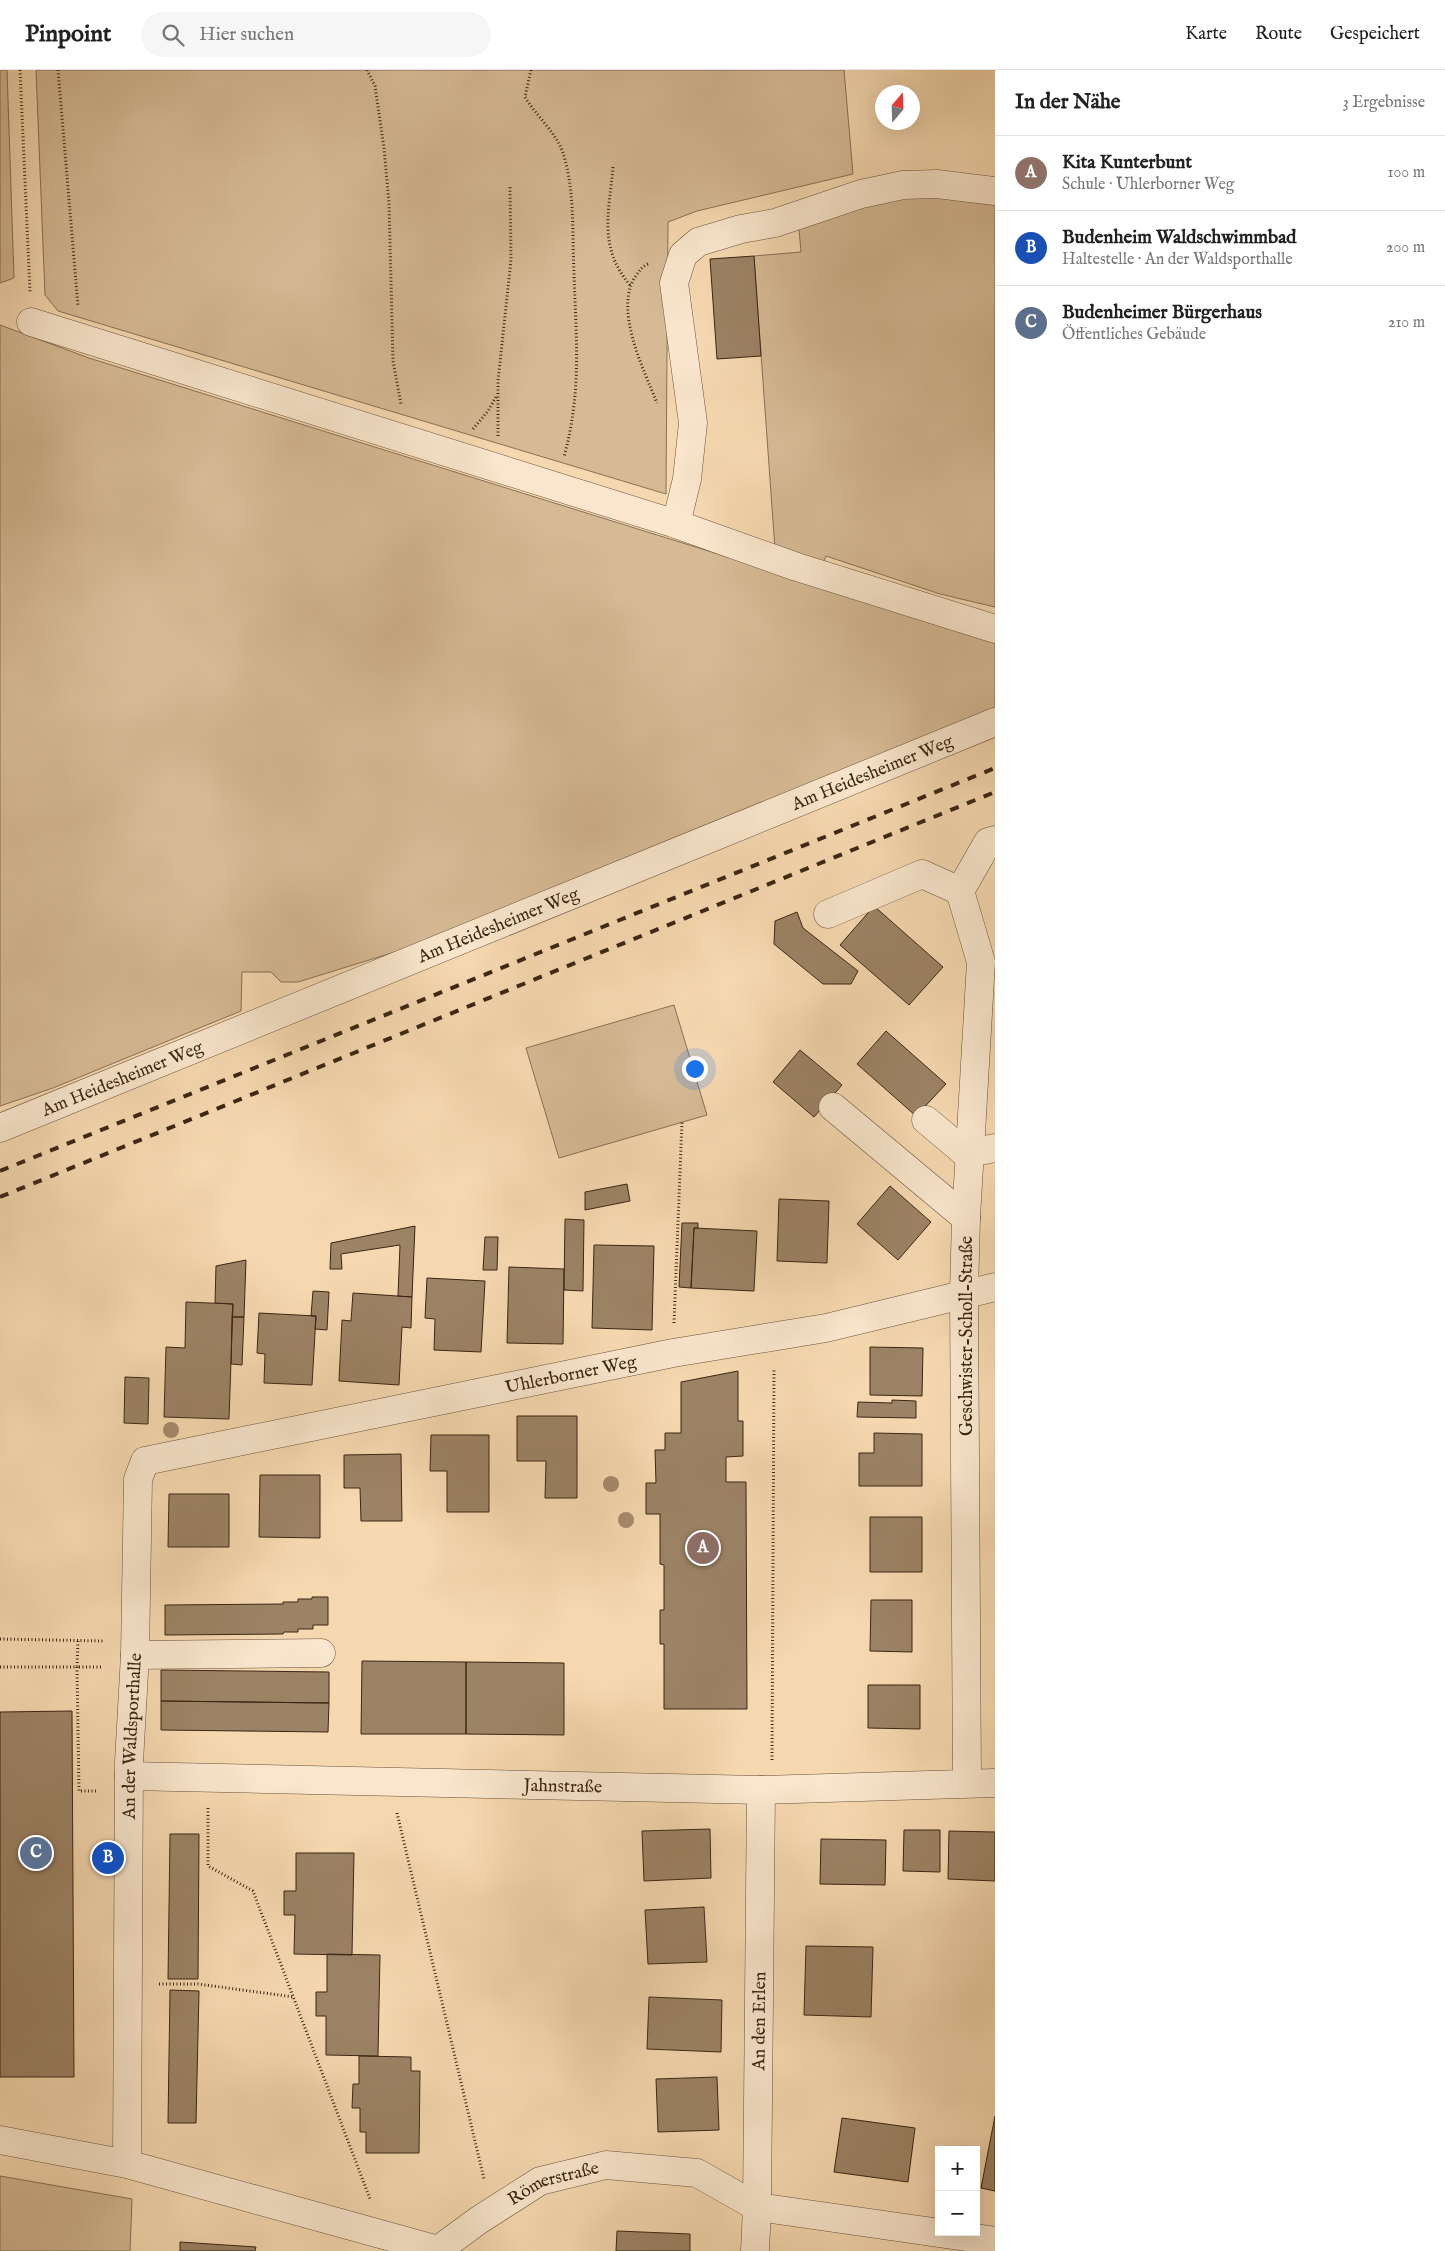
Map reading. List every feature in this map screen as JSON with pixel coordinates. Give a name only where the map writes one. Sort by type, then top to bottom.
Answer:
[{"type":"street","points":[[676,524],[687,478],[692,424],[674,283],[683,256],[698,242],[741,229],[775,223],[861,194],[903,185],[937,184],[995,191]]},
{"type":"street","points":[[31,322],[676,524],[806,570],[995,629]]},
{"type":"street","name":"Am Heidesheimer Weg","points":[[0,1128],[995,722]]},
{"type":"street","points":[[828,914],[922,874],[960,891],[988,842],[995,840]]},
{"type":"street","name":"Geschwister-Scholl-Straße","points":[[960,891],[981,962],[987,1002],[978,1153],[966,1218],[964,1293],[967,1783]]},
{"type":"street","points":[[833,1107],[966,1218]]},
{"type":"street","points":[[926,1120],[978,1153]]},
{"type":"street","name":"Uhlerborner Weg","points":[[144,1460],[673,1353],[826,1328],[995,1287]]},
{"type":"street","name":"An der Waldsporthalle","points":[[127,2164],[129,1776],[135,1648],[138,1479],[144,1460]]},
{"type":"street","points":[[135,1648],[321,1653]]},
{"type":"street","name":"Jahnstraße","points":[[129,1776],[761,1790],[995,1783]]},
{"type":"street","name":"An den Erlen","points":[[755,2251],[761,1790]]},
{"type":"street","name":"Römerstraße","points":[[0,2140],[127,2164],[438,2250],[540,2181],[606,2165],[697,2173],[757,2207],[995,2241]]},
{"type":"path","points":[[20,70],[31,322]]},
{"type":"path","points":[[58,70],[81,339]]},
{"type":"path","points":[[367,70],[375,86],[384,148],[394,361],[402,408]]},
{"type":"path","points":[[531,70],[524,97],[557,140],[564,155],[571,188],[578,334],[577,384],[570,432],[561,467],[553,486]]},
{"type":"path","points":[[613,167],[608,227],[610,251],[619,272],[630,285]]},
{"type":"path","points":[[510,185],[511,260],[498,381],[496,419],[498,442],[504,459],[518,475]]},
{"type":"path","points":[[673,1353],[682,1122]]},
{"type":"path","points":[[772,1762],[774,1335]]},
{"type":"path","points":[[0,1639],[78,1641],[135,1648]]},
{"type":"path","points":[[78,1641],[79,1791]]},
{"type":"path","points":[[0,1667],[77,1667]]},
{"type":"path","points":[[208,1801],[208,1866],[253,1891],[384,2235]]},
{"type":"path","points":[[395,1803],[492,2212]]},
{"type":"path","points":[[128,1984],[198,1984],[294,1997]]},
{"type":"shaded area","points":[[0,70],[7,70],[14,278],[0,283]]},
{"type":"shaded area","points":[[36,70],[844,70],[853,174],[697,211],[668,222],[666,494],[58,311],[45,295]]},
{"type":"shaded area","points":[[896,196],[995,200],[995,607],[940,594],[826,556],[823,564],[775,549],[754,256],[801,252],[799,229]]},
{"type":"shaded area","points":[[0,325],[89,358],[962,630],[995,636],[995,713],[421,944],[298,982],[281,982],[271,972],[242,972],[241,1011],[53,1088],[0,1106]]},
{"type":"shaded area","points":[[674,1005],[707,1115],[559,1158],[526,1048]]},
{"type":"shaded area","points":[[0,2176],[132,2199],[130,2251],[0,2251]]},
{"type":"building","points":[[754,256],[761,356],[717,359],[710,259]]},
{"type":"building","points":[[874,906],[943,967],[909,1005],[840,945]]},
{"type":"building","points":[[797,912],[803,928],[858,971],[851,984],[823,984],[774,944],[775,921]]},
{"type":"building","points":[[886,1031],[946,1084],[916,1116],[857,1064]]},
{"type":"building","points":[[800,1050],[842,1085],[814,1117],[773,1082]]},
{"type":"building","points":[[627,1184],[630,1201],[585,1210],[585,1192]]},
{"type":"building","points":[[890,1186],[931,1222],[898,1260],[857,1224]]},
{"type":"building","points":[[779,1199],[829,1201],[827,1263],[777,1261]]},
{"type":"building","points":[[565,1219],[584,1220],[583,1291],[564,1290]]},
{"type":"building","points":[[682,1223],[698,1223],[698,1228],[694,1228],[691,1288],[679,1287]]},
{"type":"building","points":[[415,1226],[412,1297],[398,1296],[400,1245],[341,1254],[342,1269],[330,1269],[331,1243]]},
{"type":"building","points":[[694,1228],[757,1231],[754,1291],[691,1288]]},
{"type":"building","points":[[485,1237],[498,1237],[497,1270],[483,1270]]},
{"type":"building","points":[[594,1245],[654,1246],[652,1330],[592,1328]]},
{"type":"building","points":[[246,1260],[244,1317],[232,1317],[233,1304],[215,1303],[216,1266]]},
{"type":"building","points":[[509,1267],[564,1269],[563,1344],[507,1343]]},
{"type":"building","points":[[427,1278],[485,1281],[481,1352],[434,1350],[435,1319],[425,1318]]},
{"type":"building","points":[[313,1291],[329,1292],[327,1330],[315,1329],[316,1316],[311,1316]]},
{"type":"building","points":[[353,1293],[412,1297],[411,1328],[402,1327],[399,1385],[339,1381],[342,1320],[351,1321]]},
{"type":"building","points":[[186,1302],[233,1304],[229,1419],[164,1417],[166,1347],[185,1348]]},
{"type":"building","points":[[259,1313],[316,1316],[312,1385],[264,1383],[265,1354],[257,1353]]},
{"type":"building","points":[[232,1317],[244,1317],[242,1365],[231,1364]]},
{"type":"building","points":[[870,1347],[923,1348],[922,1396],[870,1395]]},
{"type":"building","points":[[738,1371],[738,1421],[743,1421],[743,1456],[726,1457],[726,1482],[746,1482],[747,1709],[664,1709],[664,1644],[660,1644],[660,1610],[664,1610],[664,1565],[660,1564],[660,1514],[646,1514],[646,1483],[656,1483],[655,1450],[665,1450],[665,1433],[681,1433],[681,1382]]},
{"type":"building","points":[[125,1377],[149,1378],[148,1424],[124,1423]]},
{"type":"building","points":[[892,1400],[916,1401],[916,1418],[857,1417],[858,1402],[892,1403]]},
{"type":"building","points":[[517,1416],[577,1416],[577,1498],[545,1498],[546,1461],[517,1461]]},
{"type":"building","points":[[874,1433],[922,1434],[922,1486],[859,1486],[859,1453],[874,1453]]},
{"type":"building","points":[[431,1435],[489,1435],[489,1512],[447,1512],[447,1471],[430,1471]]},
{"type":"building","points":[[401,1454],[402,1521],[361,1521],[360,1488],[344,1488],[344,1455]]},
{"type":"building","points":[[260,1475],[320,1475],[320,1538],[259,1537]]},
{"type":"building","points":[[169,1494],[229,1494],[229,1547],[168,1547]]},
{"type":"building","points":[[870,1517],[922,1517],[922,1572],[870,1572]]},
{"type":"building","points":[[312,1597],[328,1597],[328,1625],[313,1625],[313,1629],[298,1629],[298,1632],[284,1632],[283,1634],[165,1635],[165,1605],[283,1604],[283,1602],[298,1602],[298,1599],[312,1599]]},
{"type":"building","points":[[871,1600],[912,1600],[912,1652],[870,1651]]},
{"type":"building","points":[[362,1661],[466,1662],[466,1734],[361,1734]]},
{"type":"building","points":[[466,1662],[564,1663],[564,1735],[466,1734]]},
{"type":"building","points":[[161,1670],[329,1672],[329,1703],[161,1701]]},
{"type":"building","points":[[868,1685],[920,1685],[920,1729],[868,1728]]},
{"type":"building","points":[[161,1701],[329,1703],[328,1732],[161,1730]]},
{"type":"building","points":[[72,1711],[74,2077],[0,2077],[0,1712]]},
{"type":"building","points":[[710,1829],[711,1878],[644,1881],[642,1831]]},
{"type":"building","points":[[904,1830],[940,1830],[940,1872],[903,1871]]},
{"type":"building","points":[[949,1831],[995,1832],[995,1881],[948,1879]]},
{"type":"building","points":[[170,1834],[199,1834],[198,1979],[168,1979]]},
{"type":"building","points":[[821,1839],[886,1840],[885,1885],[820,1884]]},
{"type":"building","points":[[296,1853],[354,1853],[352,1955],[294,1954],[295,1915],[284,1915],[284,1891],[296,1891]]},
{"type":"building","points":[[704,1907],[707,1962],[648,1964],[645,1910]]},
{"type":"building","points":[[806,1946],[873,1947],[871,2017],[804,2015]]},
{"type":"building","points":[[327,1954],[380,1955],[378,2056],[326,2055],[326,2016],[316,2016],[316,1992],[327,1992]]},
{"type":"building","points":[[170,1990],[199,1991],[196,2123],[168,2123]]},
{"type":"building","points":[[649,1997],[722,2000],[721,2052],[647,2049]]},
{"type":"building","points":[[359,2056],[411,2057],[411,2071],[420,2071],[419,2153],[366,2153],[366,2132],[360,2132],[360,2108],[352,2108],[353,2084],[359,2084]]},
{"type":"building","points":[[717,2077],[719,2130],[658,2132],[656,2079]]},
{"type":"building","points":[[995,2116],[995,2191],[981,2188]]},
{"type":"building","points":[[842,2118],[915,2128],[908,2182],[834,2172]]},
{"type":"building","points":[[617,2231],[690,2234],[690,2251],[616,2251]]},
{"type":"building","points":[[180,2242],[256,2247],[255,2251],[180,2251]]},
{"type":"railway","points":[[0,1171],[995,768]]},
{"type":"railway","points":[[0,1197],[995,792]]},
{"type":"place","name":"Kita Kunterbunt","points":[[703,1548]]},
{"type":"place","name":"Budenheimer Bürgerhaus","points":[[36,1853]]},
{"type":"place","name":"Budenheim Waldschwimmbad","points":[[108,1858]]}]
